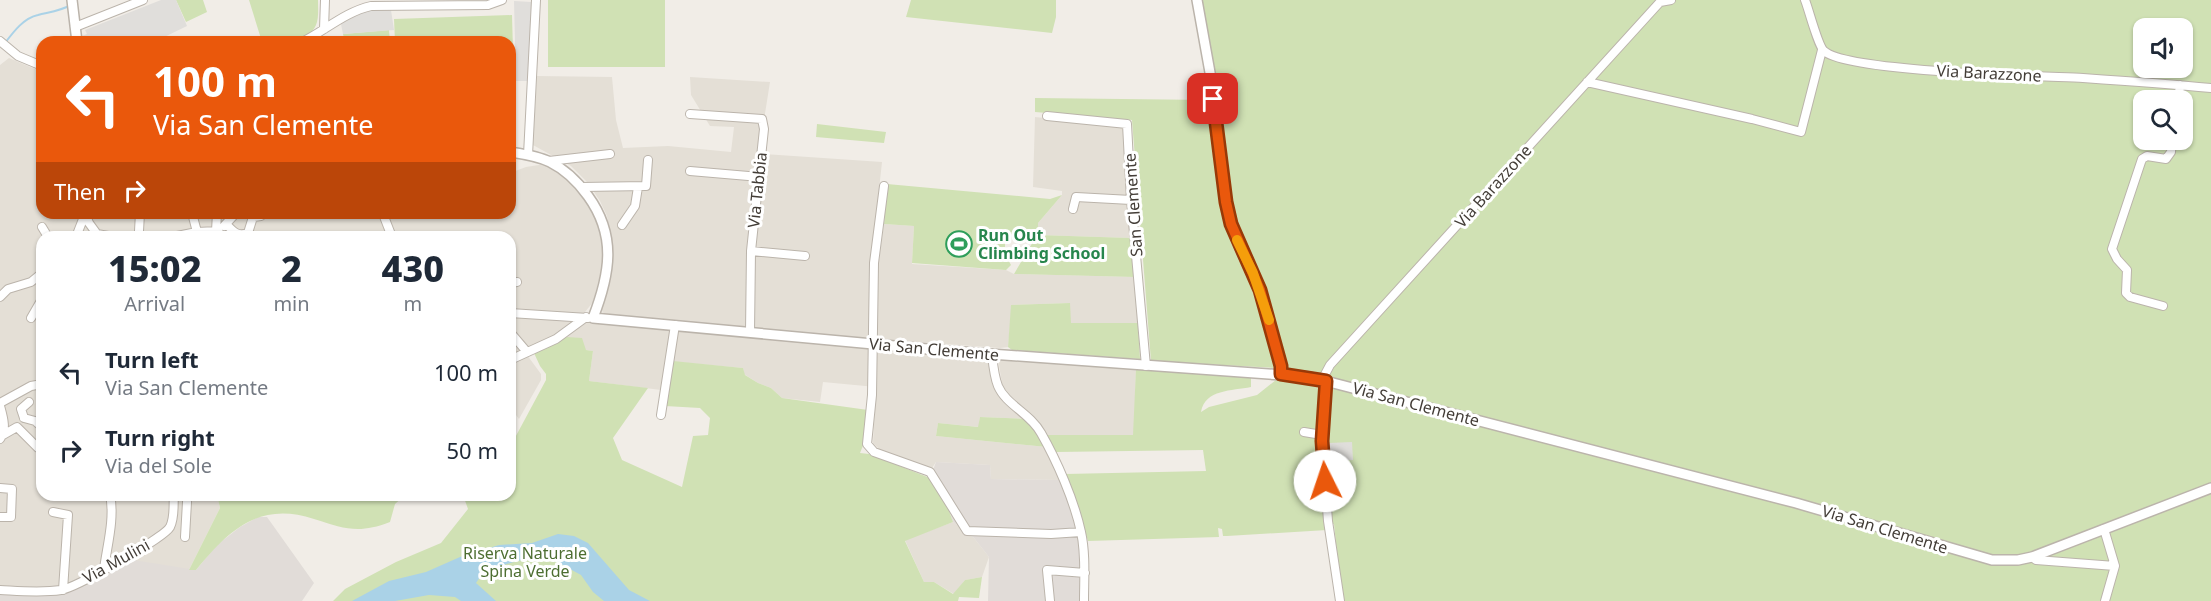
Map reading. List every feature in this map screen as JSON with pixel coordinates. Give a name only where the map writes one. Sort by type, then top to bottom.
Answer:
[{"type":"street","points":[[72,0],[76,36]]},
{"type":"street","points":[[75,27],[143,0]]},
{"type":"street","points":[[324,28],[325,0]]},
{"type":"street","points":[[313,36],[358,9],[371,6],[488,5],[502,0]]},
{"type":"street","points":[[528,155],[536,0]]},
{"type":"street","points":[[1197,0],[1226,202],[1240,248],[1263,299],[1281,366],[1281,374]]},
{"type":"street","name":"Via Barazzone","points":[[1324,381],[1330,366],[1587,81],[1660,2],[1671,0]]},
{"type":"street","points":[[1587,81],[1801,132],[1822,50],[1805,0]]},
{"type":"street","points":[[0,42],[18,56],[36,64]]},
{"type":"street","name":"Via Barazzone","points":[[1822,50],[1831,56],[1863,64],[1964,73],[2211,88]]},
{"type":"street","points":[[2179,90],[2180,85]]},
{"type":"street","name":"Via Tabbia","points":[[690,114],[762,119],[764,129],[751,252],[750,332]]},
{"type":"street","name":"San Clemente","points":[[1047,116],[1127,124],[1131,200],[1146,366]]},
{"type":"street","points":[[2163,306],[2130,297],[2126,293],[2127,270],[2116,259],[2112,249],[2142,159],[2147,156],[2166,159],[2171,150]]},
{"type":"street","points":[[516,153],[549,161],[570,175],[582,187],[598,210],[607,236],[609,261],[601,297],[590,318],[555,339],[516,357]]},
{"type":"street","points":[[549,161],[610,154]]},
{"type":"street","points":[[582,187],[646,186],[648,160]]},
{"type":"street","points":[[690,171],[760,177]]},
{"type":"street","points":[[884,186],[874,263],[872,395],[867,444],[869,448],[874,452],[930,472],[967,531],[1051,534],[1081,532]]},
{"type":"street","points":[[622,225],[635,206],[638,187]]},
{"type":"street","points":[[1073,209],[1076,197],[1131,200]]},
{"type":"street","points":[[221,231],[231,219]]},
{"type":"street","points":[[226,224],[232,231]]},
{"type":"street","points":[[42,227],[44,231]]},
{"type":"street","points":[[751,252],[805,256]]},
{"type":"street","points":[[0,297],[14,286],[33,284],[36,280]]},
{"type":"street","points":[[31,318],[36,307]]},
{"type":"street","points":[[516,313],[590,318]]},
{"type":"street","name":"Via San Clemente","points":[[590,318],[992,354],[1281,374],[1324,381],[1802,504],[1992,560],[2018,560],[2032,556],[2211,488]]},
{"type":"street","points":[[662,415],[675,324]]},
{"type":"street","points":[[516,339],[527,352]]},
{"type":"street","points":[[992,354],[998,387],[1016,407],[1026,413],[1041,433],[1058,467],[1081,532],[1084,601]]},
{"type":"street","points":[[1324,381],[1322,435],[1328,521],[1341,601]]},
{"type":"street","points":[[2,437],[4,424],[0,404],[36,386]]},
{"type":"street","points":[[29,402],[21,409],[22,421],[36,422]]},
{"type":"street","points":[[2,437],[17,427],[36,446]]},
{"type":"street","points":[[1304,432],[1322,435]]},
{"type":"street","points":[[0,488],[12,489],[11,517],[0,517]]},
{"type":"street","points":[[104,569],[112,501]]},
{"type":"street","points":[[175,501],[185,537]]},
{"type":"street","points":[[179,519],[187,502]]},
{"type":"street","points":[[53,512],[68,515],[63,590]]},
{"type":"street","name":"Via Mulini","points":[[0,591],[63,590],[160,537],[179,519]]},
{"type":"street","points":[[2104,530],[2115,566],[2105,601]]},
{"type":"street","points":[[2032,556],[2036,560],[2115,566]]},
{"type":"street","points":[[1050,601],[1047,570],[1084,573]]},
{"type":"shaded area","points":[[161,0],[176,0],[187,26],[166,36],[82,36],[87,34],[85,30]]},
{"type":"shaded area","points":[[514,1],[531,2],[534,6],[530,81],[516,81]]},
{"type":"shaded area","points":[[366,10],[391,10],[394,30],[343,34],[341,24],[346,19]]},
{"type":"shaded area","points":[[9,58],[36,69],[36,219],[516,219],[516,171],[545,164],[573,181],[595,212],[602,229],[604,260],[593,302],[585,312],[557,335],[516,354],[516,231],[36,231],[36,501],[218,501],[220,508],[189,570],[117,558],[61,588],[0,589],[0,65]]},
{"type":"shaded area","points":[[537,76],[612,77],[616,120],[623,148],[668,146],[731,152],[734,127],[710,126],[691,95],[690,77],[770,82],[751,202],[745,329],[606,315],[601,310],[611,278],[612,265],[612,243],[607,216],[588,183],[571,166],[533,145]]},
{"type":"shaded area","points":[[1035,117],[1123,126],[1131,238],[1038,235],[1038,223],[1062,195],[1062,191],[1033,187]]},
{"type":"shaded area","points":[[764,154],[882,162],[871,264],[868,338],[752,329],[754,254]]},
{"type":"shaded area","points":[[884,224],[914,226],[912,264],[1006,270],[1014,274],[1135,277],[1138,323],[1070,323],[1070,303],[1012,305],[1008,347],[877,339],[878,268]]},
{"type":"shaded area","points":[[587,321],[987,357],[994,384],[1027,419],[980,417],[979,427],[938,423],[936,436],[1047,447],[1061,480],[991,479],[990,465],[936,462],[932,468],[879,449],[873,443],[876,387],[823,382],[820,402],[782,398],[771,388],[744,374],[743,368],[666,361],[661,390],[589,381],[593,351],[586,350],[567,337]]},
{"type":"shaded area","points":[[527,355],[541,374],[541,380],[519,419],[516,415],[516,361]]},
{"type":"shaded area","points":[[998,358],[1136,368],[1134,436],[1046,435],[1032,415],[1009,395],[1002,384]]},
{"type":"shaded area","points":[[1352,442],[1353,460],[1329,462],[1328,443]]},
{"type":"shaded area","points":[[936,462],[990,465],[991,479],[1061,480],[1078,529],[1082,569],[1081,601],[988,601],[989,557],[974,538],[953,522],[948,508],[930,478]]},
{"type":"shaded area","points":[[258,517],[267,517],[314,583],[302,601],[0,601],[0,592],[62,591],[127,559],[196,570],[217,545],[240,527]]},
{"type":"shaded area","points":[[953,522],[974,538],[989,557],[982,577],[965,580],[954,594],[934,582],[924,582],[905,540]]},
{"type":"green space","points":[[176,0],[203,0],[207,12],[186,22]]},
{"type":"green space","points":[[249,0],[318,0],[316,25],[307,36],[260,36]]},
{"type":"green space","points":[[548,0],[665,0],[665,67],[548,67]]},
{"type":"green space","points":[[911,0],[1056,0],[1056,17],[1052,33],[906,17]]},
{"type":"green space","points":[[1201,0],[2211,0],[2211,601],[1342,601],[1334,524],[1326,525],[1327,530],[1223,536],[1222,529],[1218,528],[1219,537],[1088,541],[1065,474],[1206,471],[1203,450],[1056,452],[1046,435],[1133,435],[1136,368],[1251,376],[1251,387],[1214,395],[1204,404],[1201,412],[1209,407],[1257,395],[1286,372],[1235,227]]},
{"type":"green space","points":[[512,15],[513,36],[395,36],[394,19]]},
{"type":"green space","points":[[389,30],[390,36],[344,36],[343,34]]},
{"type":"green space","points":[[1035,98],[1209,100],[1221,174],[1254,281],[1276,368],[1151,361],[1132,120],[1035,112]]},
{"type":"green space","points":[[817,124],[886,132],[884,143],[816,137]]},
{"type":"green space","points":[[887,184],[1050,199],[1062,195],[1038,223],[1038,235],[1131,238],[1135,277],[1014,274],[1037,235],[1005,234],[1005,254],[1011,265],[1006,270],[912,263],[914,226],[884,224]]},
{"type":"green space","points":[[1070,303],[1071,323],[1138,323],[1140,359],[1012,350],[1008,347],[1011,305]]},
{"type":"green space","name":"Riserva Naturale Spina Verde","points":[[567,337],[582,338],[586,350],[593,351],[589,381],[648,388],[613,438],[622,460],[682,487],[693,436],[708,435],[710,418],[700,408],[665,406],[673,361],[743,368],[745,375],[771,388],[782,398],[868,410],[864,443],[860,453],[869,454],[930,478],[948,508],[953,522],[905,541],[924,582],[934,582],[953,594],[965,580],[982,577],[979,598],[959,597],[958,601],[333,601],[345,589],[396,562],[441,543],[468,509],[465,501],[516,501],[516,436],[546,380],[546,374],[534,353]]},
{"type":"green space","points":[[980,417],[1027,419],[1047,447],[936,436],[938,423],[978,427]]},
{"type":"green space","points":[[218,501],[398,501],[395,504],[390,522],[361,529],[343,528],[294,514],[261,517],[233,532],[196,570],[189,570],[220,508]]},
{"type":"water","points":[[558,534],[574,536],[588,543],[629,590],[650,601],[604,601],[593,592],[581,575],[544,555],[507,564],[481,577],[476,583],[496,601],[461,601],[455,597],[429,595],[395,601],[352,601],[389,581],[426,572],[460,557],[499,545],[532,543]]},
{"type":"waterway","points":[[5,43],[28,19],[71,5]]},
{"type":"slow traffic","points":[[1237,240],[1260,290],[1269,320]]},
{"type":"place","name":"Run Out Climbing School","points":[[959,244]]},
{"type":"route","points":[[1213,99],[1226,202],[1231,224],[1260,290],[1281,366],[1281,374],[1326,381],[1322,441],[1325,481]]}]
